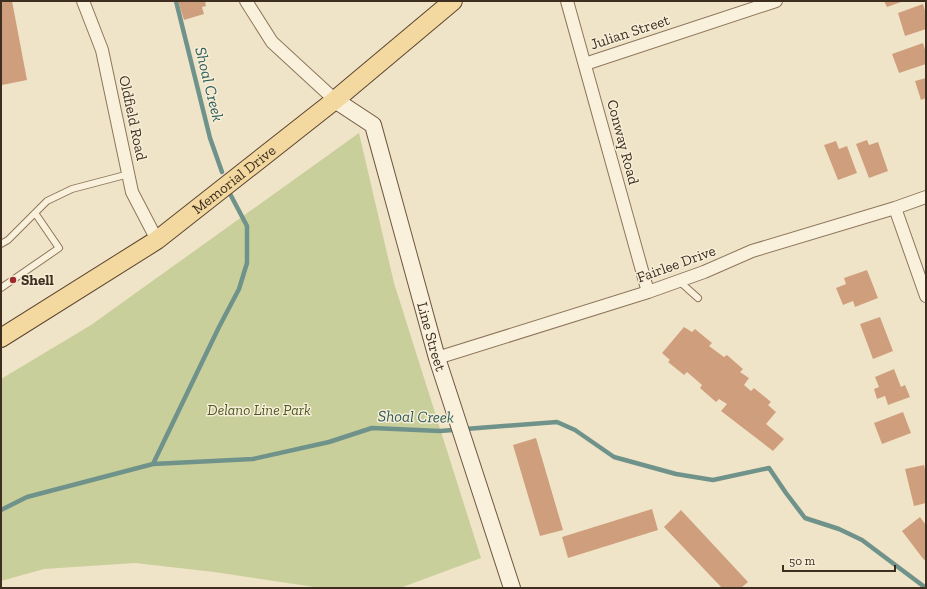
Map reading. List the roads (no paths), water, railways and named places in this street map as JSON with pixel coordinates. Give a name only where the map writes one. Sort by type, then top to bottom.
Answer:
[{"type":"main road","name":"Memorial Drive","points":[[1,338],[157,240],[335,100],[453,1]]},
{"type":"street","name":"Oldfield Road","points":[[83,1],[102,50],[132,192],[157,240]]},
{"type":"street","points":[[246,1],[272,42],[335,100]]},
{"type":"street","name":"Conway Road","points":[[567,1],[648,292]]},
{"type":"street","name":"Julian Street","points":[[585,64],[776,1]]},
{"type":"street","name":"Line Street","points":[[335,100],[372,125],[437,358],[512,588]]},
{"type":"street","name":"Fairlee Drive","points":[[437,358],[648,292],[704,272],[752,251],[895,208],[926,197]]},
{"type":"street","points":[[895,208],[926,296]]},
{"type":"lane","points":[[1,244],[8,240],[47,201],[72,189],[129,174]]},
{"type":"lane","points":[[1,288],[59,248],[35,213]]},
{"type":"lane","points":[[679,281],[698,298]]},
{"type":"waterway","name":"Shoal Creek","points":[[176,1],[210,138],[222,172]]},
{"type":"waterway","name":"Shoal Creek","points":[[153,464],[239,289],[247,263],[247,226],[228,190]]},
{"type":"waterway","name":"Shoal Creek","points":[[1,510],[27,497],[153,464],[253,459],[329,442],[372,428],[440,431],[557,422],[575,430],[614,457],[676,474],[713,480],[769,468],[805,518],[839,529],[862,540],[926,588]]},
{"type":"place","name":"Shell","points":[[13,280]]},
{"type":"park label","name":"Delano Line Park","points":[[259,410]]}]
